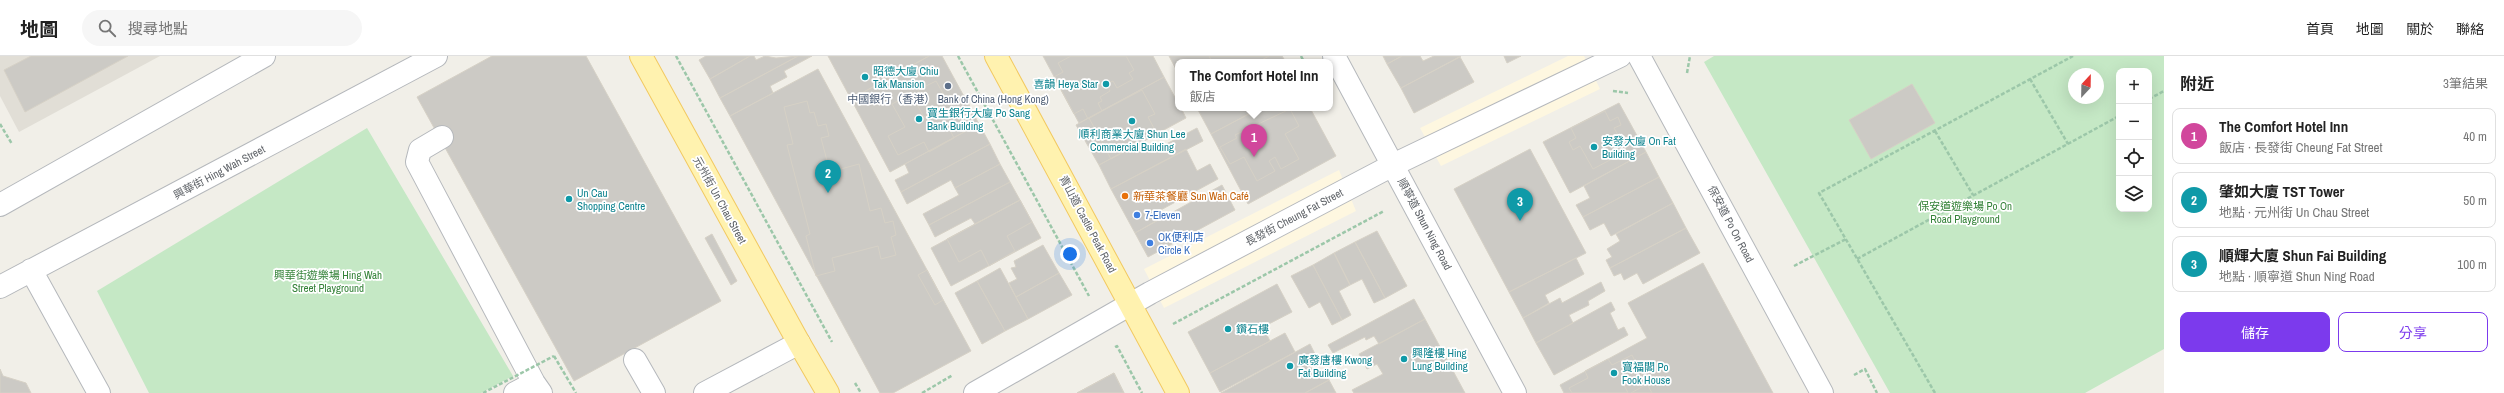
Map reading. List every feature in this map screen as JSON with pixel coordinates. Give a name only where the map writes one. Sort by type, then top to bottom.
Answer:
[{"type":"main road","name":"元州街 Un Chau Street","points":[[641,56],[828,393]]},
{"type":"main road","name":"青山道 Castle Peak Road","points":[[996,56],[1178,393]]},
{"type":"street","points":[[0,205],[264,56]]},
{"type":"street","name":"興華街 Hing Wah Street","points":[[0,287],[436,56]]},
{"type":"street","name":"順寧道 Shun Ning Road","points":[[1334,56],[1515,393]]},
{"type":"street","name":"長發街 Cheung Fat Street","points":[[975,393],[1131,304],[1393,165],[1620,56]]},
{"type":"street","name":"保安道 Po On Road","points":[[1639,56],[1822,393]]},
{"type":"street","points":[[442,137],[420,150],[417,162],[530,390]]},
{"type":"street","points":[[31,270],[99,393]]},
{"type":"street","points":[[705,393],[799,343]]},
{"type":"street","points":[[635,360],[654,393]]},
{"type":"path","points":[[676,56],[834,345]]},
{"type":"path","points":[[958,56],[1090,297],[1084,300]]},
{"type":"path","points":[[1687,73],[1690,56]]},
{"type":"path","points":[[1934,393],[1819,194],[2073,56]]},
{"type":"path","points":[[2030,79],[2068,144]]},
{"type":"path","points":[[2152,97],[2164,91]]},
{"type":"path","points":[[1857,259],[2116,118]]},
{"type":"path","points":[[0,124],[12,144]]},
{"type":"path","points":[[1936,130],[1974,195]]},
{"type":"path","points":[[1175,332],[1172,325],[1335,236],[1383,210],[1387,217]]},
{"type":"path","points":[[1794,266],[1846,239]]},
{"type":"path","points":[[1112,349],[1117,346],[1142,393]]},
{"type":"path","points":[[483,393],[554,356],[576,393]]},
{"type":"path","points":[[1854,375],[1865,369],[1878,393]]},
{"type":"path","points":[[922,393],[956,373]]},
{"type":"path","points":[[853,379],[861,393]]},
{"type":"shaded area","points":[[0,56],[160,56],[19,132],[0,96]]},
{"type":"shaded area","points":[[1568,56],[1584,56],[1600,89],[1441,166],[1420,128]]},
{"type":"shaded area","points":[[1339,170],[1356,211],[1164,308],[1144,269]]},
{"type":"green space","name":"保安道遊樂場 Po On Road Playground","points":[[1714,56],[2164,56],[2164,349],[2085,393],[1890,393],[1704,62]]},
{"type":"green space","name":"興華街遊樂場 Hing Wah Street Playground","points":[[367,128],[513,376],[481,393],[149,393],[97,291]]},
{"type":"building","points":[[31,56],[128,56],[25,112],[4,70]]},
{"type":"building","name":"Un Cau Shopping Centre","points":[[492,56],[586,56],[721,301],[574,381],[417,97]]},
{"type":"building","points":[[706,56],[750,56],[710,79],[699,60]]},
{"type":"building","points":[[750,56],[754,56],[756,60],[765,56],[776,58],[798,56],[720,98],[710,79]]},
{"type":"building","points":[[798,56],[812,56],[784,71],[787,77],[770,86],[773,93],[730,116],[720,98]]},
{"type":"building","name":"昭德大廈 Chiu Tak Mansion","points":[[828,56],[929,56],[851,99]]},
{"type":"building","name":"寶生銀行大廈 Po Sang Bank Building","points":[[929,56],[942,56],[979,124],[890,172],[851,99]]},
{"type":"building","name":"喜韻 Heya Star","points":[[1043,56],[1153,56],[1164,77],[1079,123]]},
{"type":"building","name":"喜韻 Heya Star","points":[[1071,56],[1126,56],[1134,70],[1129,73],[1133,79],[1117,88],[1113,81],[1106,84],[1110,91],[1100,97],[1102,101],[1098,103],[1102,111],[1088,119],[1083,109],[1074,114],[1054,77],[1063,72],[1058,63]]},
{"type":"building","points":[[1169,56],[1282,56],[1284,59],[1175,59],[1175,67]]},
{"type":"building","points":[[1209,56],[1269,56],[1264,59],[1210,59]]},
{"type":"building","points":[[1383,56],[1402,56],[1387,64]]},
{"type":"building","points":[[1402,56],[1420,56],[1423,61],[1434,56],[1461,56],[1401,88],[1387,64]]},
{"type":"building","points":[[1504,56],[1521,56],[1507,63]]},
{"type":"building","points":[[1460,57],[1474,82],[1414,113],[1401,88]]},
{"type":"building","points":[[818,69],[971,351],[893,393],[880,393],[730,116]]},
{"type":"building","name":"順利商業大廈 Shun Lee Commercial Building","points":[[1164,77],[1175,97],[1175,111],[1182,111],[1186,118],[1099,165],[1076,125]]},
{"type":"building","points":[[936,81],[949,104],[964,95],[974,114],[949,128],[954,138],[929,152],[924,142],[898,155],[888,136],[905,127],[892,104],[911,94],[924,117],[930,114],[918,90]]},
{"type":"building","points":[[1912,84],[1935,123],[1871,159],[1849,120]]},
{"type":"building","points":[[1142,90],[1155,114],[1148,117],[1157,134],[1111,159],[1089,118]]},
{"type":"building","points":[[807,101],[810,113],[814,112],[818,126],[826,124],[829,136],[821,138],[830,172],[859,164],[870,211],[881,208],[885,223],[893,221],[896,235],[891,237],[896,255],[881,259],[878,246],[832,258],[835,271],[816,276],[806,236],[810,234],[787,145],[793,144],[784,107]]},
{"type":"building","name":"安發大廈 On Fat Building","points":[[1619,103],[1646,152],[1570,193],[1543,142]]},
{"type":"building","points":[[1199,111],[1254,111],[1211,134]]},
{"type":"building","points":[[1254,111],[1312,111],[1336,156],[1248,204],[1211,134]]},
{"type":"building","points":[[1286,111],[1291,111],[1299,126],[1285,134],[1299,159],[1281,169],[1275,157],[1269,161],[1275,171],[1257,181],[1244,157],[1230,164],[1220,147],[1237,138],[1235,135]]},
{"type":"building","points":[[1605,111],[1610,121],[1618,117],[1621,125],[1614,128],[1627,151],[1593,169],[1580,146],[1573,150],[1569,142],[1576,138],[1571,128]]},
{"type":"building","points":[[979,124],[990,144],[901,192],[895,180],[909,173],[905,164]]},
{"type":"building","points":[[1197,128],[1203,141],[1111,189],[1099,165],[1143,141],[1149,153]]},
{"type":"building","points":[[990,144],[1000,164],[955,188],[951,180],[907,204],[901,192]]},
{"type":"building","points":[[1186,149],[1197,171],[1210,164],[1218,179],[1157,212],[1161,218],[1135,233],[1111,189]]},
{"type":"building","points":[[1530,149],[1586,253],[1509,292],[1454,189]]},
{"type":"building","points":[[1646,152],[1659,177],[1583,217],[1576,205],[1590,198],[1584,186]]},
{"type":"building","points":[[1000,164],[1010,182],[929,225],[923,214],[959,195],[955,188]]},
{"type":"building","points":[[1659,177],[1673,203],[1611,236],[1604,223],[1590,230],[1583,217]]},
{"type":"building","points":[[1010,182],[1020,200],[975,224],[971,218],[935,237],[929,225]]},
{"type":"building","points":[[1222,185],[1235,210],[1148,257],[1135,233]]},
{"type":"building","points":[[1020,200],[1032,222],[1007,236],[1015,251],[989,266],[981,250],[959,262],[947,239]]},
{"type":"building","points":[[1020,200],[1041,238],[951,286],[931,248]]},
{"type":"building","points":[[1673,203],[1686,228],[1610,268],[1606,260],[1612,257],[1607,249],[1620,241],[1616,234]]},
{"type":"building","points":[[1686,228],[1700,253],[1643,284],[1637,273],[1624,280],[1621,273],[1614,276],[1610,268]]},
{"type":"building","points":[[1377,231],[1407,286],[1385,298],[1355,242]]},
{"type":"building","points":[[712,234],[737,281],[731,285],[705,238]]},
{"type":"building","points":[[1355,242],[1385,298],[1374,303],[1362,279],[1350,285],[1334,253]]},
{"type":"building","points":[[1043,245],[1059,273],[1016,297],[1009,283],[1017,279],[1011,268],[1016,267],[1014,261]]},
{"type":"building","points":[[1334,253],[1350,285],[1339,291],[1351,315],[1342,320],[1313,265]]},
{"type":"building","points":[[1576,258],[1584,274],[1545,295],[1549,303],[1523,318],[1509,292]]},
{"type":"building","points":[[1703,263],[1773,393],[1564,393],[1560,385],[1647,338],[1628,303]]},
{"type":"building","points":[[1313,265],[1342,320],[1332,325],[1320,302],[1309,308],[1291,276]]},
{"type":"building","points":[[1000,268],[1028,319],[1005,331],[977,281]]},
{"type":"building","points":[[927,270],[943,300],[935,305],[918,275]]},
{"type":"building","points":[[1059,273],[1072,295],[1028,319],[1016,297]]},
{"type":"building","points":[[977,281],[1005,331],[982,344],[955,293]]},
{"type":"building","points":[[1601,282],[1605,291],[1588,301],[1589,305],[1569,315],[1573,323],[1536,343],[1523,318],[1560,298],[1562,303]]},
{"type":"building","name":"鑽石樓","points":[[1277,284],[1292,312],[1263,327],[1270,341],[1210,373],[1188,332]]},
{"type":"building","points":[[1414,299],[1425,319],[1379,344],[1374,336],[1366,340],[1365,337],[1333,353],[1328,345]]},
{"type":"building","points":[[1611,302],[1615,310],[1610,313],[1618,330],[1624,327],[1628,335],[1554,375],[1536,343]]},
{"type":"building","name":"興隆樓 Hing Lung Building","points":[[1425,319],[1465,393],[1354,393],[1352,390],[1383,374],[1377,364],[1367,369],[1359,354]]},
{"type":"building","points":[[1285,333],[1295,352],[1220,392],[1210,373]]},
{"type":"building","name":"廣發唐樓 Kwong Fat Building","points":[[1310,344],[1316,356],[1307,361],[1316,376],[1324,371],[1329,380],[1305,393],[1221,393]]},
{"type":"building","name":"寶福閣 Po Fook House","points":[[1632,355],[1642,375],[1624,385],[1628,393],[1572,393],[1569,388],[1588,378],[1585,371],[1608,359],[1612,365]]},
{"type":"building","points":[[0,369],[3,376],[26,383],[31,393],[0,393]]},
{"type":"building","points":[[1114,373],[1124,393],[1077,393]]},
{"type":"building","points":[[1114,373],[1124,393],[1077,393]]},
{"type":"building","points":[[1329,380],[1336,393],[1305,393]]},
{"type":"building","name":"寶福閣 Po Fook House","points":[[1647,384],[1652,393],[1631,393]]},
{"type":"place","name":"昭德大廈 Chiu Tak Mansion","points":[[865,77]]},
{"type":"place","name":"喜韻 Heya Star","points":[[1106,84]]},
{"type":"place","name":"中國銀行（香港） Bank of China (Hong Kong)","points":[[948,86]]},
{"type":"place","name":"寶生銀行大廈 Po Sang Bank Building","points":[[919,119]]},
{"type":"place","name":"順利商業大廈 Shun Lee Commercial Building","points":[[1132,121]]},
{"type":"place","name":"安發大廈 On Fat Building","points":[[1594,147]]},
{"type":"place","name":"The Comfort Hotel Inn","points":[[1254,157]]},
{"type":"place","name":"肇如大廈 TST Tower","points":[[828,193]]},
{"type":"place","name":"新華茶餐廳 Sun Wah Café","points":[[1125,196]]},
{"type":"place","name":"Un Cau Shopping Centre","points":[[569,199]]},
{"type":"place","name":"7-Eleven","points":[[1137,215]]},
{"type":"place","name":"順輝大廈 Shun Fai Building","points":[[1520,221]]},
{"type":"place","name":"OK便利店 Circle K","points":[[1150,243]]},
{"type":"place","name":"鑽石樓","points":[[1228,329]]},
{"type":"place","name":"興隆樓 Hing Lung Building","points":[[1404,359]]},
{"type":"place","name":"廣發唐樓 Kwong Fat Building","points":[[1290,366]]},
{"type":"place","name":"寶福閣 Po Fook House","points":[[1614,373]]}]
